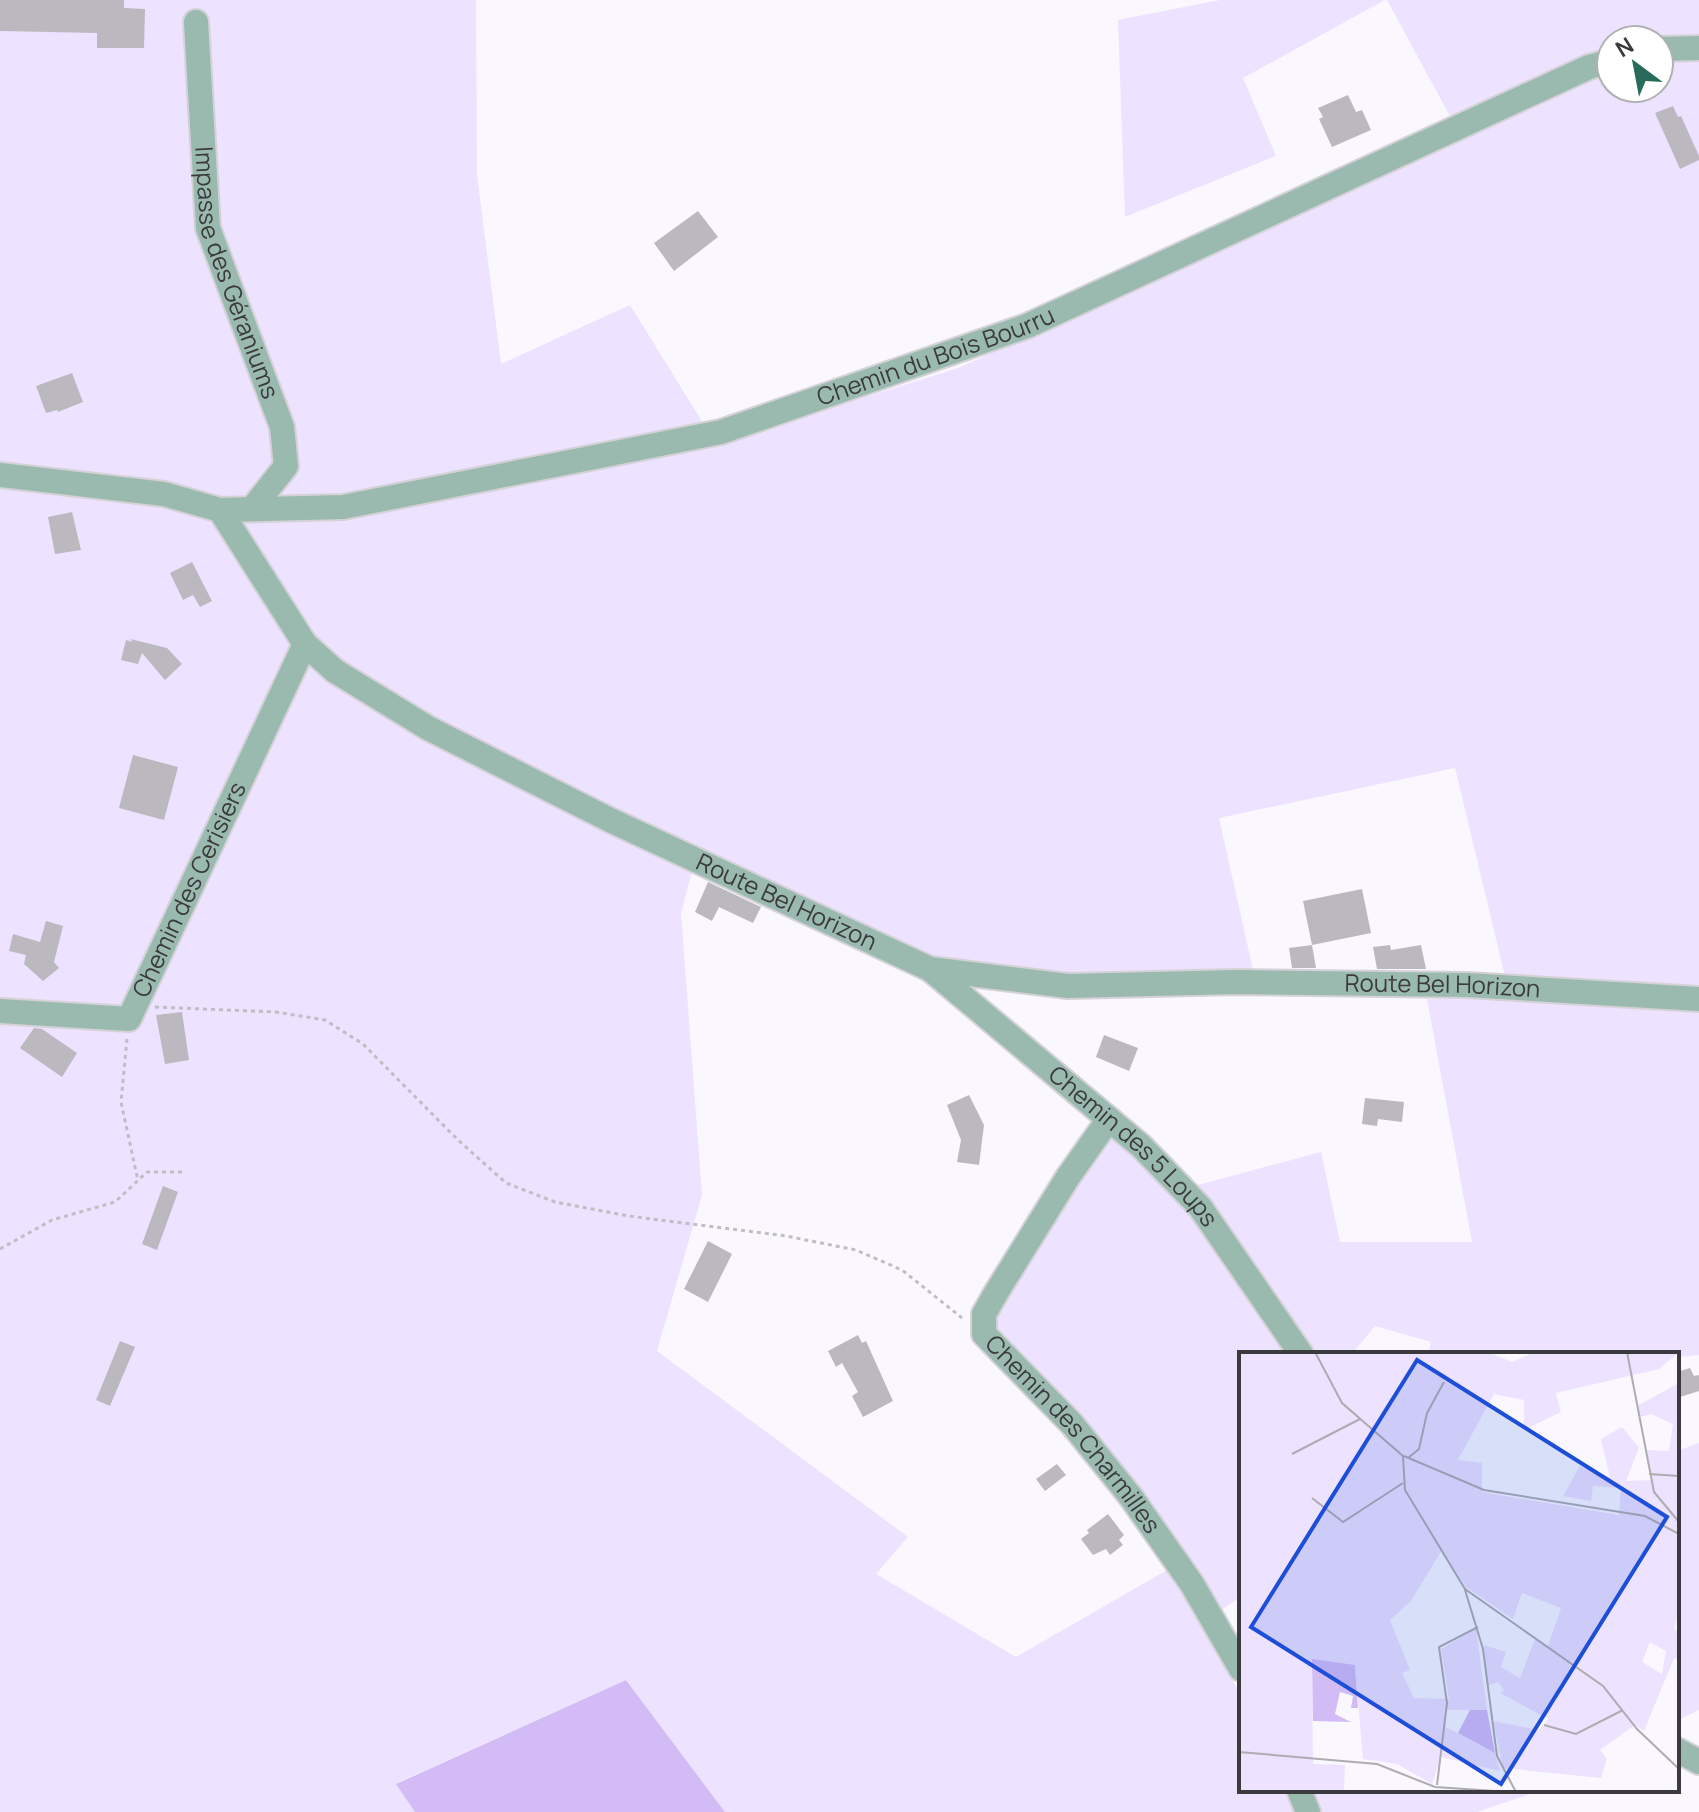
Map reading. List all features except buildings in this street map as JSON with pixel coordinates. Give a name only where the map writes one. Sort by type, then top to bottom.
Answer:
[{"type":"street","name":"Impasse des Géraniums","points":[[196,22],[208,228],[282,427],[286,466],[252,509]]},
{"type":"street","points":[[1675,49],[1699,48]]},
{"type":"street","name":"Chemin du Bois Bourru","points":[[220,510],[343,507],[721,432],[1027,326],[1595,65]]},
{"type":"street","points":[[0,475],[164,494],[220,510]]},
{"type":"street","name":"Route Bel Horizon","points":[[220,510],[305,644],[335,671],[428,728],[610,820],[930,969],[1068,986],[1236,982],[1467,985],[1699,999]]},
{"type":"street","name":"Chemin des Cerisiers","points":[[0,1011],[132,1012],[305,644]]},
{"type":"street","name":"Chemin des 5 Loups","points":[[930,969],[1141,1146],[1200,1207],[1300,1352]]},
{"type":"street","name":"Chemin des Charmilles","points":[[1109,1119],[1068,1177],[996,1293],[984,1314],[984,1334],[1072,1424],[1131,1497],[1192,1584],[1239,1666]]},
{"type":"street","points":[[1679,1751],[1699,1762]]},
{"type":"street","points":[[1300,1792],[1308,1812]]},
{"type":"path","points":[[138,1181],[121,1102],[132,1012],[276,1012],[325,1020],[372,1053],[458,1140],[506,1183],[555,1202],[786,1236],[856,1250],[902,1270],[984,1334]]},
{"type":"path","points":[[0,1249],[52,1220],[115,1202],[147,1172],[185,1172]]},
{"type":"shaded area","points":[[0,0],[476,0],[477,175],[501,364],[630,305],[716,444],[958,368],[1463,140],[1387,0],[1699,0],[1699,1355],[1679,1357],[1679,1352],[1428,1352],[1431,1342],[1375,1326],[1354,1352],[1314,1352],[1194,1186],[1321,1152],[1340,1242],[1472,1242],[1427,999],[1510,997],[1455,768],[1219,818],[1253,970],[1068,975],[930,959],[698,849],[681,913],[702,1195],[657,1351],[908,1537],[876,1574],[1016,1657],[1188,1558],[997,1336],[995,1311],[1106,1132],[1141,1160],[1198,1220],[1287,1352],[1239,1352],[1239,1598],[1200,1623],[1239,1691],[1239,1792],[1536,1792],[1477,1812],[725,1812],[626,1680],[397,1783],[415,1812],[0,1812]]},
{"type":"shaded area","points":[[1220,0],[1385,0],[1243,78],[1276,156],[1125,217],[1118,20]]},
{"type":"shaded area","points":[[1699,1443],[1699,1710],[1679,1720],[1679,1450]]},
{"type":"shaded area","points":[[626,1680],[725,1812],[415,1812],[396,1784]]}]
